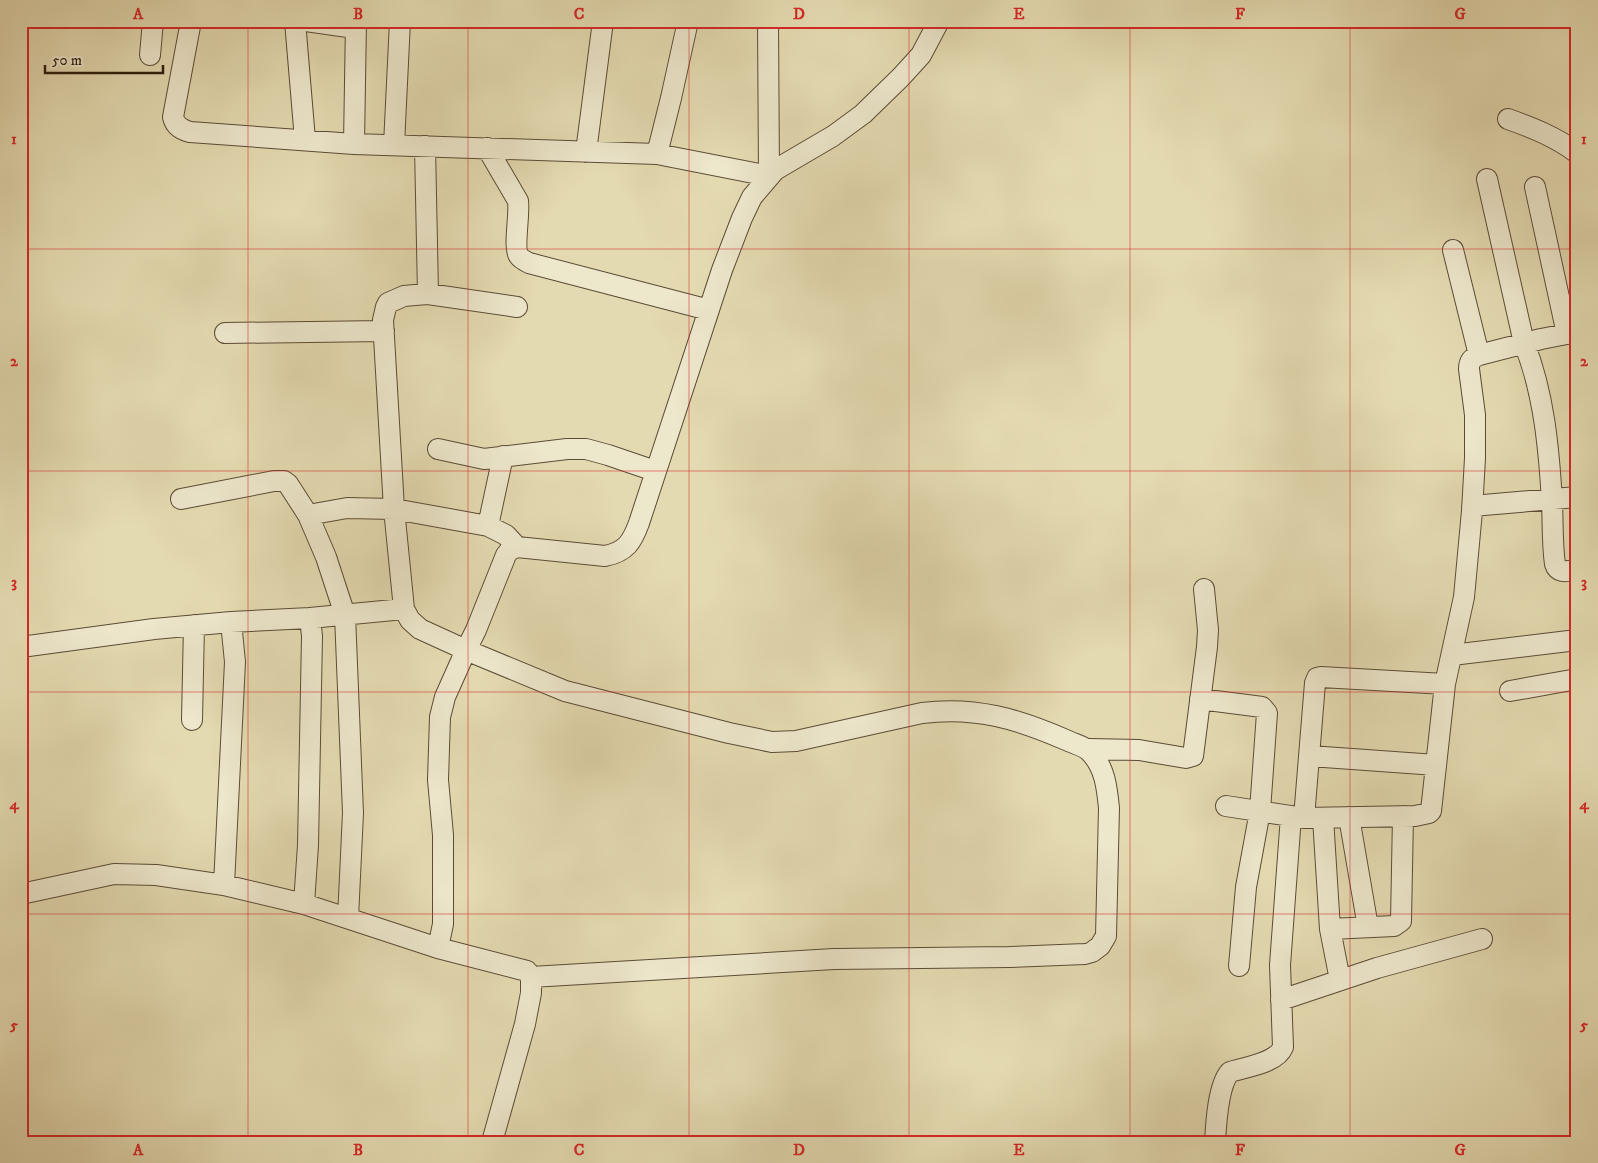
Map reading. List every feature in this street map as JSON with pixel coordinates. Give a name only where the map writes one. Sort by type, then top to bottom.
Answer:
[{"type":"street","points":[[150,56],[152,21]]},
{"type":"street","points":[[191,21],[174,114],[176,124],[184,130],[196,133],[354,144],[657,154],[769,176]]},
{"type":"street","points":[[295,21],[305,140]]},
{"type":"street","points":[[306,21],[355,25],[354,144]]},
{"type":"street","points":[[394,145],[400,21]]},
{"type":"street","points":[[586,152],[604,21]]},
{"type":"street","points":[[657,154],[688,21]]},
{"type":"street","points":[[768,21],[769,176]]},
{"type":"street","points":[[438,948],[443,924],[444,836],[438,780],[440,717],[445,697],[476,630],[506,555],[510,550],[517,547],[605,556],[624,548],[630,543],[635,534],[722,270],[752,197],[775,170],[833,136],[863,114],[901,77],[921,54],[939,21]]},
{"type":"street","points":[[1508,119],[1542,132],[1560,141],[1577,153]]},
{"type":"street","points":[[426,146],[428,294]]},
{"type":"street","points":[[487,148],[518,201],[520,210],[516,248],[520,258],[529,263],[709,310]]},
{"type":"street","points":[[1487,179],[1524,343],[1543,413],[1552,501],[1555,566],[1560,571],[1577,570]]},
{"type":"street","points":[[1226,806],[1306,817],[1349,818],[1403,816],[1428,813],[1432,810],[1445,684],[1464,597],[1472,506],[1475,415],[1469,365],[1472,359],[1479,355],[1572,333],[1535,187]]},
{"type":"street","points":[[1453,250],[1479,355]]},
{"type":"street","points":[[517,307],[428,294],[404,296],[388,303],[384,313],[394,508],[404,609],[410,620],[420,629],[565,691],[772,742],[796,740],[922,713],[964,710],[1011,720],[1089,749],[1139,750],[1191,758],[1194,755],[1208,630],[1204,589]]},
{"type":"street","points":[[225,333],[384,331]]},
{"type":"street","points":[[438,449],[478,458],[586,449],[655,472]]},
{"type":"street","points":[[488,526],[503,456]]},
{"type":"street","points":[[181,500],[274,481],[284,481],[288,484],[308,515],[326,557],[345,615],[353,813],[348,918]]},
{"type":"street","points":[[1472,506],[1577,498]]},
{"type":"street","points":[[308,515],[347,508],[394,508],[488,526],[506,535],[517,547]]},
{"type":"street","points":[[21,647],[194,625],[310,618],[404,609]]},
{"type":"street","points":[[304,904],[308,835],[312,636],[310,618]]},
{"type":"street","points":[[224,885],[235,662],[231,622]]},
{"type":"street","points":[[192,720],[194,625]]},
{"type":"street","points":[[1452,655],[1577,640]]},
{"type":"street","points":[[1215,1142],[1219,1102],[1229,1073],[1272,1059],[1282,1051],[1284,1044],[1280,965],[1306,817],[1315,683],[1324,669],[1445,684]]},
{"type":"street","points":[[1510,691],[1577,679]]},
{"type":"street","points":[[1200,699],[1262,707],[1267,713],[1260,811],[1246,887],[1239,966]]},
{"type":"street","points":[[531,977],[825,960],[1085,954],[1100,946],[1105,940],[1109,808],[1107,787],[1103,773],[1097,759],[1089,749]]},
{"type":"street","points":[[1310,756],[1436,765]]},
{"type":"street","points":[[1330,930],[1394,926],[1401,920],[1403,816]]},
{"type":"street","points":[[1306,817],[1340,980]]},
{"type":"street","points":[[1349,818],[1368,927]]},
{"type":"street","points":[[21,894],[114,874],[156,875],[224,885],[304,904],[438,948],[530,973],[531,993],[525,1024],[492,1142]]},
{"type":"street","points":[[1281,1000],[1376,968],[1482,940]]}]
